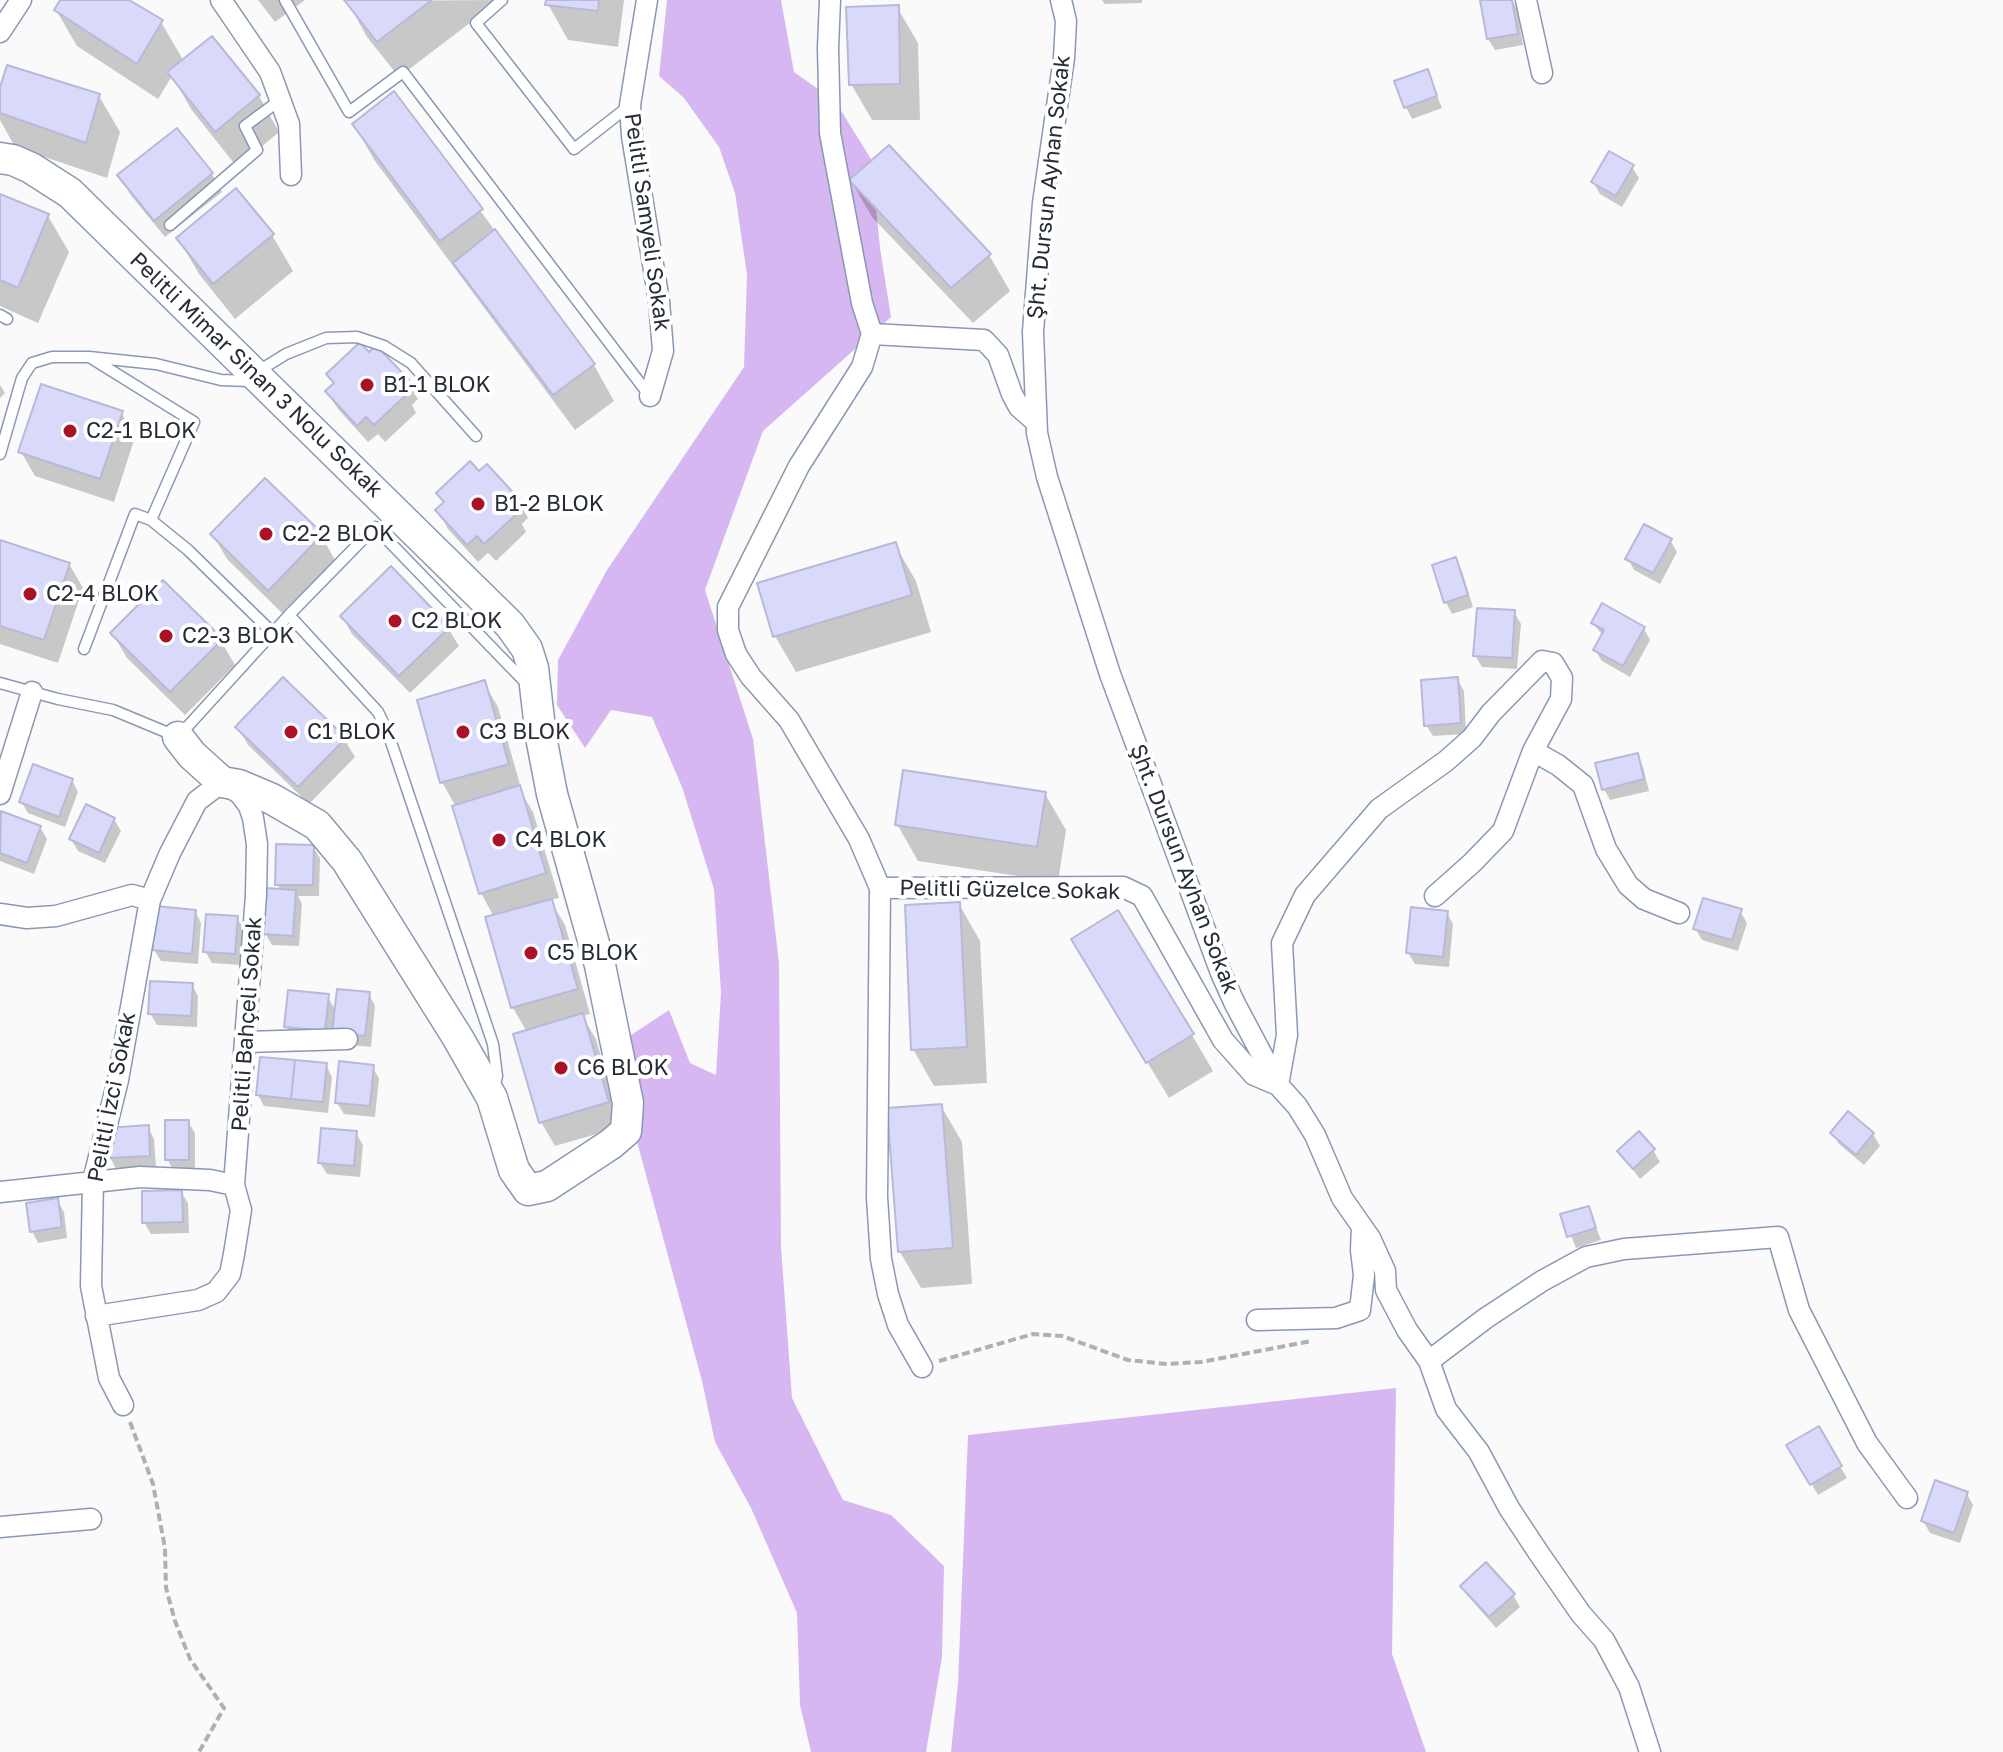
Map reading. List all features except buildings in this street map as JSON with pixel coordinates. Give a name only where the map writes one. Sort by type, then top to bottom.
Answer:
[{"type":"street","points":[[0,32],[21,0]]},
{"type":"street","points":[[221,0],[270,72],[289,124],[291,175]]},
{"type":"street","name":"Pelitli Samyeli Sokak","points":[[647,0],[630,105],[632,136],[659,301],[663,351],[650,396]]},
{"type":"street","points":[[830,0],[830,133],[862,303],[872,334]]},
{"type":"street","name":"Şht. Dursun Ayhan Sokak","points":[[1061,0],[1066,21],[1064,58],[1043,203],[1033,332],[1036,422],[1047,477],[1110,674],[1221,973],[1278,1085],[1297,1106],[1315,1135],[1342,1198],[1370,1238],[1385,1271],[1386,1290],[1407,1330],[1429,1361],[1446,1409],[1479,1452],[1509,1508],[1538,1552],[1581,1614],[1604,1640],[1629,1687],[1650,1752]]},
{"type":"street","points":[[1526,0],[1542,73]]},
{"type":"street","name":"Pelitli Mimar Sinan 3 Nolu Sokak","points":[[0,158],[31,168],[70,193],[510,625],[527,649],[552,794],[600,965],[628,1103],[626,1131],[547,1186],[528,1190],[514,1170],[492,1098],[347,861],[317,825],[272,799],[239,785],[222,782],[192,755],[178,737]]},
{"type":"street","name":"Şht. Dursun Ayhan Sokak","points":[[872,334],[984,340],[998,355],[1019,407],[1036,422]]},
{"type":"street","name":"Pelitli Güzelce Sokak","points":[[872,334],[862,367],[799,466],[728,607],[728,630],[736,654],[751,677],[789,720],[859,839],[880,888],[877,1197],[881,1259],[898,1325],[922,1367]]},
{"type":"street","points":[[1278,1085],[1287,1035],[1282,943],[1305,895],[1379,809],[1446,761],[1472,738],[1491,713],[1542,661],[1553,663],[1562,678],[1561,699],[1533,751],[1503,831],[1435,896]]},
{"type":"street","points":[[0,794],[32,692]]},
{"type":"street","points":[[1533,751],[1558,765],[1583,785],[1606,849],[1628,885],[1644,899],[1679,913]]},
{"type":"street","points":[[0,914],[27,918],[56,916],[132,895],[150,900],[197,801],[222,782]]},
{"type":"street","name":"Pelitli Bahçeli Sokak","points":[[96,1316],[198,1300],[216,1292],[230,1274],[241,1210],[234,1185],[256,895],[257,844],[249,806],[240,794],[222,782]]},
{"type":"street","name":"Pelitli Güzelce Sokak","points":[[880,888],[1123,887],[1142,896],[1223,1040],[1254,1075],[1278,1085]]},
{"type":"street","name":"Pelitli İzci Sokak","points":[[123,1405],[109,1378],[91,1286],[93,1181],[118,1080],[150,900]]},
{"type":"street","points":[[246,1042],[347,1039]]},
{"type":"street","points":[[0,1192],[140,1177],[210,1180],[234,1185]]},
{"type":"street","points":[[1257,1320],[1336,1318],[1360,1310],[1364,1275],[1362,1227]]},
{"type":"street","points":[[1429,1361],[1486,1318],[1542,1281],[1586,1257],[1624,1249],[1778,1237],[1799,1310],[1867,1443],[1907,1498]]},
{"type":"street","points":[[0,1527],[91,1519]]},
{"type":"lane","points":[[285,0],[349,112],[403,72],[650,396]]},
{"type":"lane","points":[[502,0],[476,23],[574,149],[630,105]]},
{"type":"lane","points":[[170,225],[257,150],[245,126],[280,100]]},
{"type":"lane","points":[[0,454],[22,378],[32,363],[52,357],[89,357],[156,364],[221,380],[260,378],[286,354],[326,338],[357,337],[384,346],[411,363],[476,436]]},
{"type":"lane","points":[[89,357],[194,422],[151,520]]},
{"type":"lane","points":[[84,649],[135,514],[151,520],[188,550],[273,633]]},
{"type":"lane","points":[[0,683],[113,710],[178,737],[289,615],[375,527],[536,694]]},
{"type":"lane","points":[[289,615],[378,712],[388,733],[493,1044],[497,1076],[492,1098]]},
{"type":"path","points":[[922,1367],[1033,1334],[1062,1336],[1128,1360],[1167,1364],[1201,1362],[1318,1339]]},
{"type":"path","points":[[123,1405],[153,1484],[165,1548],[166,1588],[175,1621],[190,1659],[224,1708],[199,1752]]},
{"type":"shaded area","points":[[667,0],[781,0],[794,72],[835,101],[871,159],[891,317],[763,431],[705,590],[753,739],[779,963],[781,1247],[792,1398],[843,1500],[891,1515],[944,1566],[942,1657],[926,1752],[811,1752],[800,1705],[797,1613],[751,1508],[715,1442],[702,1381],[633,1127],[628,1037],[669,1010],[690,1063],[716,1075],[721,992],[714,889],[682,787],[652,717],[611,710],[585,748],[557,705],[558,660],[607,570],[744,367],[747,275],[735,193],[719,147],[684,98],[659,76]]},
{"type":"shaded area","points":[[1396,1388],[1392,1654],[1426,1752],[951,1752],[958,1683],[968,1435]]},
{"type":"place","name":"B1-1 BLOK","points":[[367,385]]},
{"type":"place","name":"C2-1 BLOK","points":[[70,431]]},
{"type":"place","name":"B1-2 BLOK","points":[[478,504]]},
{"type":"place","name":"C2-2 BLOK","points":[[266,534]]},
{"type":"place","name":"C2-4 BLOK","points":[[30,594]]},
{"type":"place","name":"C2 BLOK","points":[[395,621]]},
{"type":"place","name":"C2-3 BLOK","points":[[166,636]]},
{"type":"place","name":"C1 BLOK","points":[[291,732]]},
{"type":"place","name":"C3 BLOK","points":[[463,732]]},
{"type":"place","name":"C4 BLOK","points":[[499,840]]},
{"type":"place","name":"C5 BLOK","points":[[531,953]]},
{"type":"place","name":"C6 BLOK","points":[[561,1068]]}]
